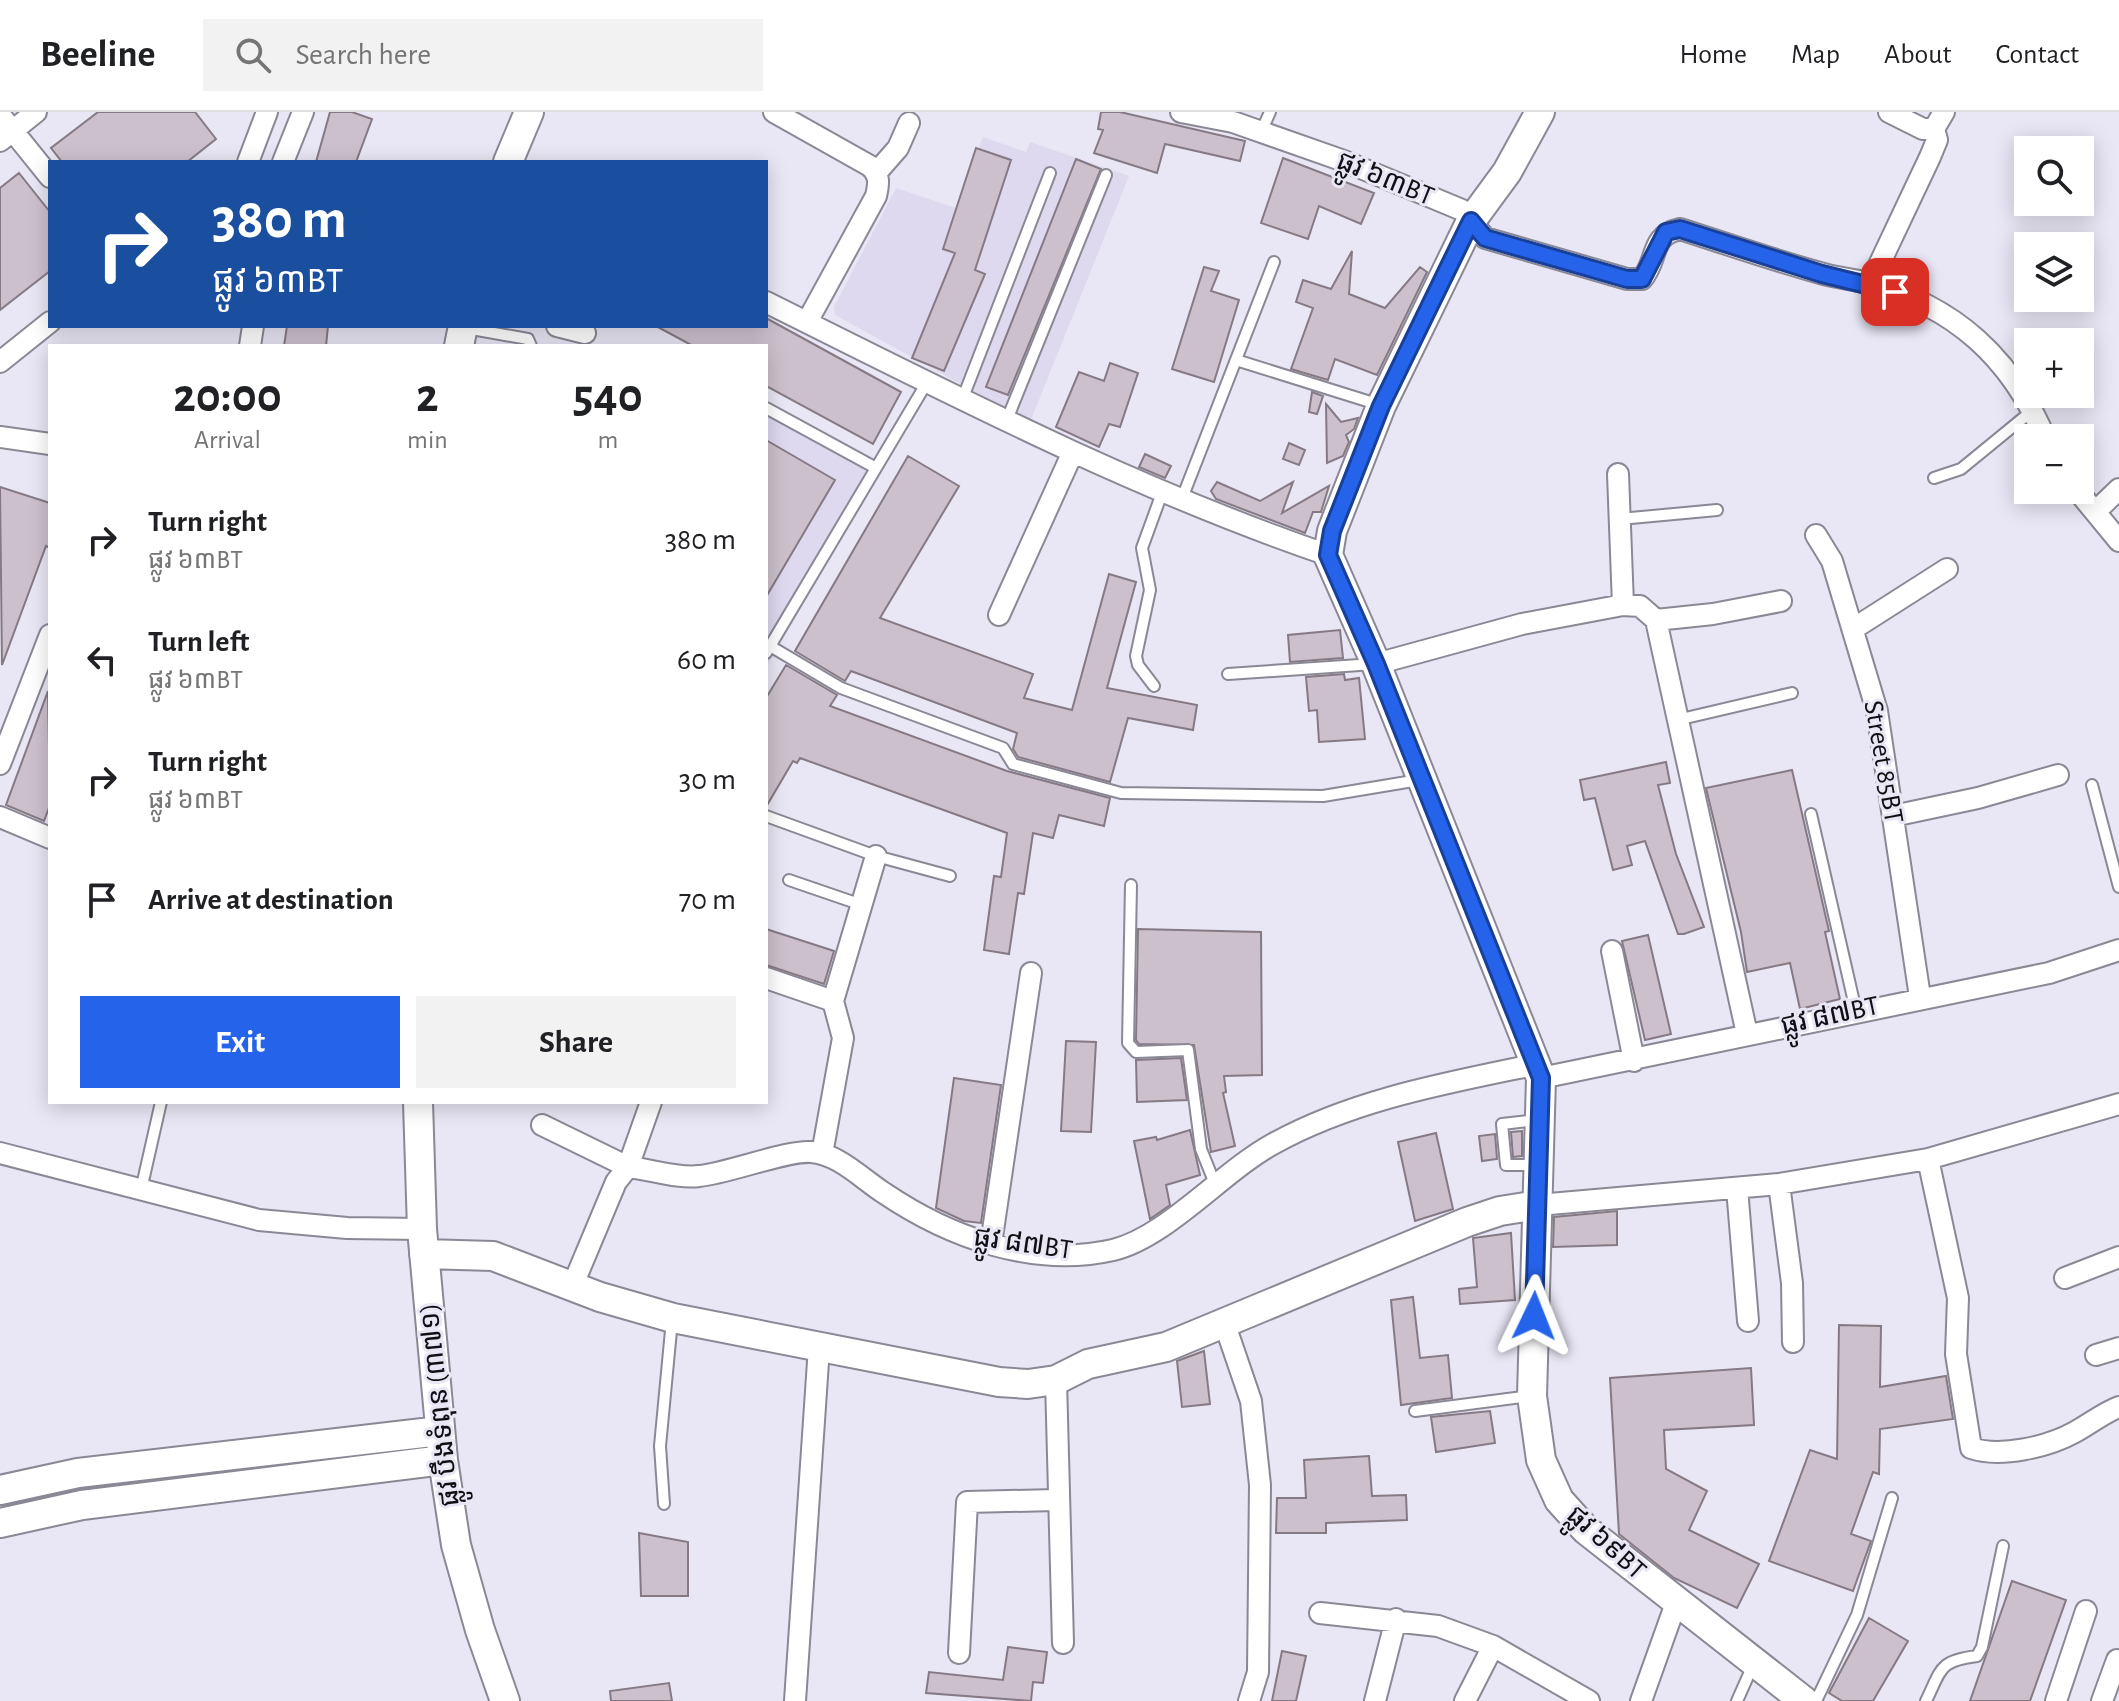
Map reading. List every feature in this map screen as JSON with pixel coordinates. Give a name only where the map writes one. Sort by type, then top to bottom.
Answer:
[{"type":"street","points":[[36,112],[4,129],[48,175]]},
{"type":"street","points":[[249,160],[267,112]]},
{"type":"street","points":[[284,160],[303,112]]},
{"type":"street","points":[[509,160],[529,112]]},
{"type":"street","points":[[774,112],[877,172]]},
{"type":"street","name":"ផ្លូវ ៦៣BT","points":[[1181,112],[1233,122],[1449,205],[1468,214],[1485,238],[1627,279],[1642,279],[1658,242],[1666,232],[1680,229],[1822,274],[1895,292],[1972,332],[2000,359],[2039,424]]},
{"type":"street","points":[[768,303],[961,402],[1072,454],[1171,497],[1328,555],[1332,531],[1381,406],[1471,221],[1507,172],[1540,112]]},
{"type":"street","points":[[1889,112],[1923,129],[1939,121]]},
{"type":"street","points":[[1870,284],[1930,157],[1937,140],[1939,121]]},
{"type":"street","points":[[807,322],[876,196],[877,172],[898,148],[909,123]]},
{"type":"street","points":[[0,362],[48,324]]},
{"type":"street","points":[[565,328],[585,333]]},
{"type":"street","points":[[0,437],[48,444]]},
{"type":"street","points":[[999,615],[1072,454]]},
{"type":"street","points":[[1618,474],[1623,605]]},
{"type":"street","points":[[2096,511],[2119,489]]},
{"type":"street","points":[[2090,504],[2119,541]]},
{"type":"street","name":"Street 85BT","points":[[1816,535],[1832,561],[1877,711],[1920,997]]},
{"type":"street","name":"ផ្លូវ ៦៩BT","points":[[1328,555],[1376,664],[1537,1072],[1539,1165],[1532,1396],[1541,1460],[1559,1500],[1586,1530],[1804,1701]]},
{"type":"street","points":[[1853,629],[1947,569]]},
{"type":"street","points":[[1656,620],[1713,614],[1781,601]]},
{"type":"street","points":[[1376,664],[1522,624],[1623,605],[1640,606],[1656,620],[1747,1034]]},
{"type":"street","points":[[0,764],[48,640]]},
{"type":"street","points":[[1893,816],[1978,798],[2058,775]]},
{"type":"street","points":[[0,817],[48,837]]},
{"type":"street","points":[[542,1125],[628,1167],[696,1177],[809,1151],[822,1154],[843,1038],[833,1001],[876,856]]},
{"type":"street","name":"ផ្លូវ ៨៧BT","points":[[822,1154],[926,1221],[952,1233],[991,1244],[1073,1254],[1124,1247],[1143,1238],[1272,1144],[1344,1113],[1441,1084],[1634,1061],[1920,997],[2049,973],[2119,950]]},
{"type":"street","points":[[1612,951],[1634,1061]]},
{"type":"street","points":[[991,1244],[1031,973]]},
{"type":"street","points":[[768,979],[833,1001]]},
{"type":"street","name":"ផ្លូវ បឹងទំពុន (៣៧១)","points":[[418,1104],[423,1242],[443,1460],[456,1545],[480,1630],[505,1701]]},
{"type":"street","points":[[572,1287],[607,1201],[628,1167],[650,1104]]},
{"type":"street","points":[[0,1153],[259,1220],[347,1228],[493,1256],[572,1287],[673,1318],[999,1382],[1028,1384],[1056,1380],[1088,1364],[1166,1347],[1500,1211],[1779,1184],[1928,1159],[2119,1104]]},
{"type":"street","points":[[1928,1159],[1958,1298],[1956,1354],[1971,1448],[1986,1453],[2043,1444],[2072,1434],[2119,1407]]},
{"type":"street","points":[[1779,1184],[1792,1283],[1793,1342]]},
{"type":"street","points":[[1737,1188],[1748,1321]]},
{"type":"street","points":[[2065,1278],[2119,1257]]},
{"type":"street","points":[[1225,1325],[1251,1401],[1260,1485],[1258,1672],[1249,1701]]},
{"type":"street","points":[[795,1701],[819,1347]]},
{"type":"street","points":[[2096,1355],[2119,1348]]},
{"type":"street","points":[[1056,1380],[1056,1500],[1063,1643]]},
{"type":"street","points":[[0,1490],[78,1473],[440,1431]]},
{"type":"street","points":[[315,1445],[318,1475]]},
{"type":"street","points":[[0,1523],[82,1505],[443,1460]]},
{"type":"street","points":[[959,1653],[967,1502],[1056,1500]]},
{"type":"street","points":[[1641,1701],[1676,1603]]},
{"type":"street","points":[[2056,1701],[2086,1611]]},
{"type":"street","points":[[1320,1613],[1438,1626],[1493,1646],[1589,1701]]},
{"type":"street","points":[[1375,1701],[1396,1619]]},
{"type":"street","points":[[1465,1701],[1493,1646]]},
{"type":"street","points":[[2102,1701],[2117,1660]]},
{"type":"lane","points":[[1261,132],[1270,112]]},
{"type":"lane","points":[[961,402],[1050,173]]},
{"type":"lane","points":[[1006,424],[1106,175]]},
{"type":"lane","points":[[1154,686],[1138,665],[1136,656],[1150,590],[1142,548],[1171,497],[1236,360],[1274,262]]},
{"type":"lane","points":[[473,328],[528,339],[530,344]]},
{"type":"lane","points":[[1236,360],[1381,406]]},
{"type":"lane","points":[[926,384],[768,650],[841,688],[1003,748],[1013,764],[1121,793],[1323,796],[1421,780]]},
{"type":"lane","points":[[768,409],[876,468]]},
{"type":"lane","points":[[1934,478],[1971,462],[2033,410]]},
{"type":"lane","points":[[1620,519],[1717,510]]},
{"type":"lane","points":[[1228,674],[1376,664]]},
{"type":"lane","points":[[1677,720],[1792,693]]},
{"type":"lane","points":[[2092,785],[2119,887]]},
{"type":"lane","points":[[1811,814],[1856,1011]]},
{"type":"lane","points":[[768,817],[876,856],[950,876]]},
{"type":"lane","points":[[789,880],[862,905]]},
{"type":"lane","points":[[1131,885],[1128,1043],[1136,1052],[1188,1050],[1201,1149],[1215,1184]]},
{"type":"lane","points":[[141,1190],[161,1104]]},
{"type":"lane","points":[[664,1504],[660,1446],[673,1318]]},
{"type":"lane","points":[[1415,1411],[1532,1396]]},
{"type":"lane","points":[[1816,1701],[1857,1615],[1892,1498]]},
{"type":"lane","points":[[1926,1701],[1947,1662],[1955,1657],[1977,1656],[1982,1647],[2003,1546]]},
{"type":"lane","points":[[1737,1701],[1754,1663]]},
{"type":"shaded area","points":[[983,137],[1026,152],[1030,142],[1129,176],[1030,422],[835,315],[834,307],[896,188],[956,208]]},
{"type":"shaded area","points":[[768,402],[884,465],[768,665]]},
{"type":"building","points":[[98,112],[195,112],[216,139],[190,160],[60,160],[51,148]]},
{"type":"building","points":[[330,112],[352,112],[372,119],[357,160],[317,160]]},
{"type":"building","points":[[1101,112],[1120,112],[1245,141],[1240,161],[1165,144],[1157,173],[1094,153],[1103,130],[1098,129]]},
{"type":"building","points":[[976,148],[1011,160],[975,270],[985,274],[944,371],[912,358],[955,253],[943,249]]},
{"type":"building","points":[[1283,158],[1374,193],[1361,224],[1319,206],[1308,239],[1261,223]]},
{"type":"building","points":[[1076,159],[1101,169],[1008,395],[986,387]]},
{"type":"building","points":[[19,173],[48,209],[48,273],[0,310],[0,188]]},
{"type":"building","points":[[1352,251],[1349,294],[1385,308],[1420,267],[1427,272],[1377,375],[1335,359],[1328,380],[1291,369],[1313,308],[1296,302],[1303,280],[1331,289]]},
{"type":"building","points":[[1204,267],[1219,271],[1211,291],[1239,300],[1214,382],[1172,369]]},
{"type":"building","points":[[768,319],[901,392],[873,444],[768,387],[768,344],[689,344],[660,328],[768,328]]},
{"type":"building","points":[[287,328],[328,328],[326,344],[284,344]]},
{"type":"building","points":[[1110,363],[1138,373],[1120,427],[1109,424],[1099,447],[1056,427],[1079,372],[1104,381]]},
{"type":"building","points":[[1312,392],[1323,396],[1317,414],[1309,412]]},
{"type":"building","points":[[1326,404],[1341,422],[1358,418],[1354,429],[1346,435],[1349,442],[1343,456],[1327,463]]},
{"type":"building","points":[[768,441],[835,480],[768,594]]},
{"type":"building","points":[[1289,443],[1305,450],[1299,465],[1283,459]]},
{"type":"building","points":[[1145,454],[1171,466],[1165,478],[1139,467]]},
{"type":"building","points":[[908,456],[959,486],[880,618],[1033,674],[1024,698],[1072,710],[1109,574],[1136,582],[1107,688],[1197,705],[1193,730],[1128,718],[1110,782],[1018,757],[1013,749],[1017,733],[851,671],[845,681],[795,651]]},
{"type":"building","points":[[1217,482],[1260,501],[1293,482],[1282,513],[1329,486],[1321,512],[1313,512],[1305,533],[1216,499],[1211,491]]},
{"type":"building","points":[[0,487],[48,502],[48,547],[2,665]]},
{"type":"building","points":[[1340,630],[1343,658],[1290,662],[1288,635]]},
{"type":"building","points":[[786,665],[837,695],[830,706],[1007,771],[1110,798],[1104,826],[1059,815],[1053,838],[1033,833],[1024,894],[1018,893],[1009,954],[984,950],[994,876],[1001,877],[1007,833],[800,758],[797,763],[793,761],[768,804],[768,695]]},
{"type":"building","points":[[1344,674],[1345,680],[1359,678],[1365,739],[1319,742],[1317,710],[1309,711],[1306,677]]},
{"type":"building","points":[[48,691],[48,810],[44,821],[6,805]]},
{"type":"building","points":[[1666,762],[1670,783],[1658,785],[1676,854],[1704,927],[1684,934],[1678,934],[1645,841],[1627,846],[1632,865],[1613,870],[1595,798],[1584,800],[1580,780]]},
{"type":"building","points":[[1792,770],[1829,931],[1825,932],[1840,999],[1800,1009],[1790,963],[1747,972],[1741,932],[1706,788]]},
{"type":"building","points":[[1138,929],[1261,932],[1262,1075],[1224,1076],[1226,1092],[1223,1093],[1235,1146],[1211,1152],[1194,1045],[1139,1044],[1136,1040]]},
{"type":"building","points":[[768,930],[834,951],[824,984],[768,966]]},
{"type":"building","points":[[1648,935],[1671,1034],[1645,1040],[1622,941]]},
{"type":"building","points":[[1066,1041],[1096,1042],[1091,1132],[1061,1131]]},
{"type":"building","points":[[1181,1058],[1187,1100],[1137,1102],[1136,1060]]},
{"type":"building","points":[[954,1078],[1001,1085],[981,1223],[964,1221],[936,1208]]},
{"type":"building","points":[[1190,1130],[1200,1175],[1166,1185],[1170,1205],[1150,1219],[1134,1141],[1156,1137],[1157,1140]]},
{"type":"building","points":[[1522,1131],[1522,1156],[1513,1157],[1511,1132]]},
{"type":"building","points":[[1436,1133],[1453,1209],[1415,1221],[1398,1142]]},
{"type":"building","points":[[1495,1134],[1497,1159],[1482,1161],[1479,1136]]},
{"type":"building","points":[[1617,1211],[1617,1245],[1553,1247],[1554,1217]]},
{"type":"building","points":[[1511,1233],[1515,1300],[1460,1304],[1459,1289],[1477,1287],[1473,1238]]},
{"type":"building","points":[[1413,1297],[1420,1358],[1448,1355],[1452,1398],[1401,1405],[1391,1300]]},
{"type":"building","points":[[1839,1325],[1881,1326],[1880,1387],[1946,1376],[1953,1419],[1880,1429],[1879,1474],[1873,1472],[1851,1534],[1871,1541],[1853,1591],[1769,1561],[1810,1450],[1837,1459]]},
{"type":"building","points":[[1204,1351],[1210,1404],[1182,1407],[1177,1361]]},
{"type":"building","points":[[1751,1368],[1754,1425],[1664,1430],[1666,1469],[1707,1491],[1689,1530],[1759,1564],[1737,1608],[1674,1578],[1619,1534],[1610,1378]]},
{"type":"building","points":[[1490,1411],[1495,1443],[1436,1452],[1431,1417]]},
{"type":"building","points":[[1369,1456],[1372,1496],[1406,1495],[1407,1520],[1326,1523],[1326,1533],[1276,1533],[1277,1498],[1306,1498],[1304,1460]]},
{"type":"building","points":[[639,1533],[688,1542],[688,1596],[641,1596]]},
{"type":"building","points":[[2012,1581],[2066,1600],[2030,1701],[1970,1701]]},
{"type":"building","points":[[1869,1618],[1908,1641],[1873,1701],[1842,1701],[1829,1693]]},
{"type":"building","points":[[1008,1647],[1047,1652],[1043,1683],[1033,1682],[1031,1701],[926,1693],[929,1672],[1003,1680]]},
{"type":"building","points":[[1282,1651],[1306,1656],[1296,1701],[1272,1701]]},
{"type":"building","points":[[669,1683],[672,1701],[611,1701],[610,1691]]},
{"type":"route","points":[[1534,1316],[1541,1078],[1533,1065],[1376,664],[1339,586],[1328,555],[1332,531],[1381,406],[1471,221],[1485,238],[1627,279],[1642,279],[1658,242],[1666,232],[1680,229],[1822,274],[1895,292]]}]
